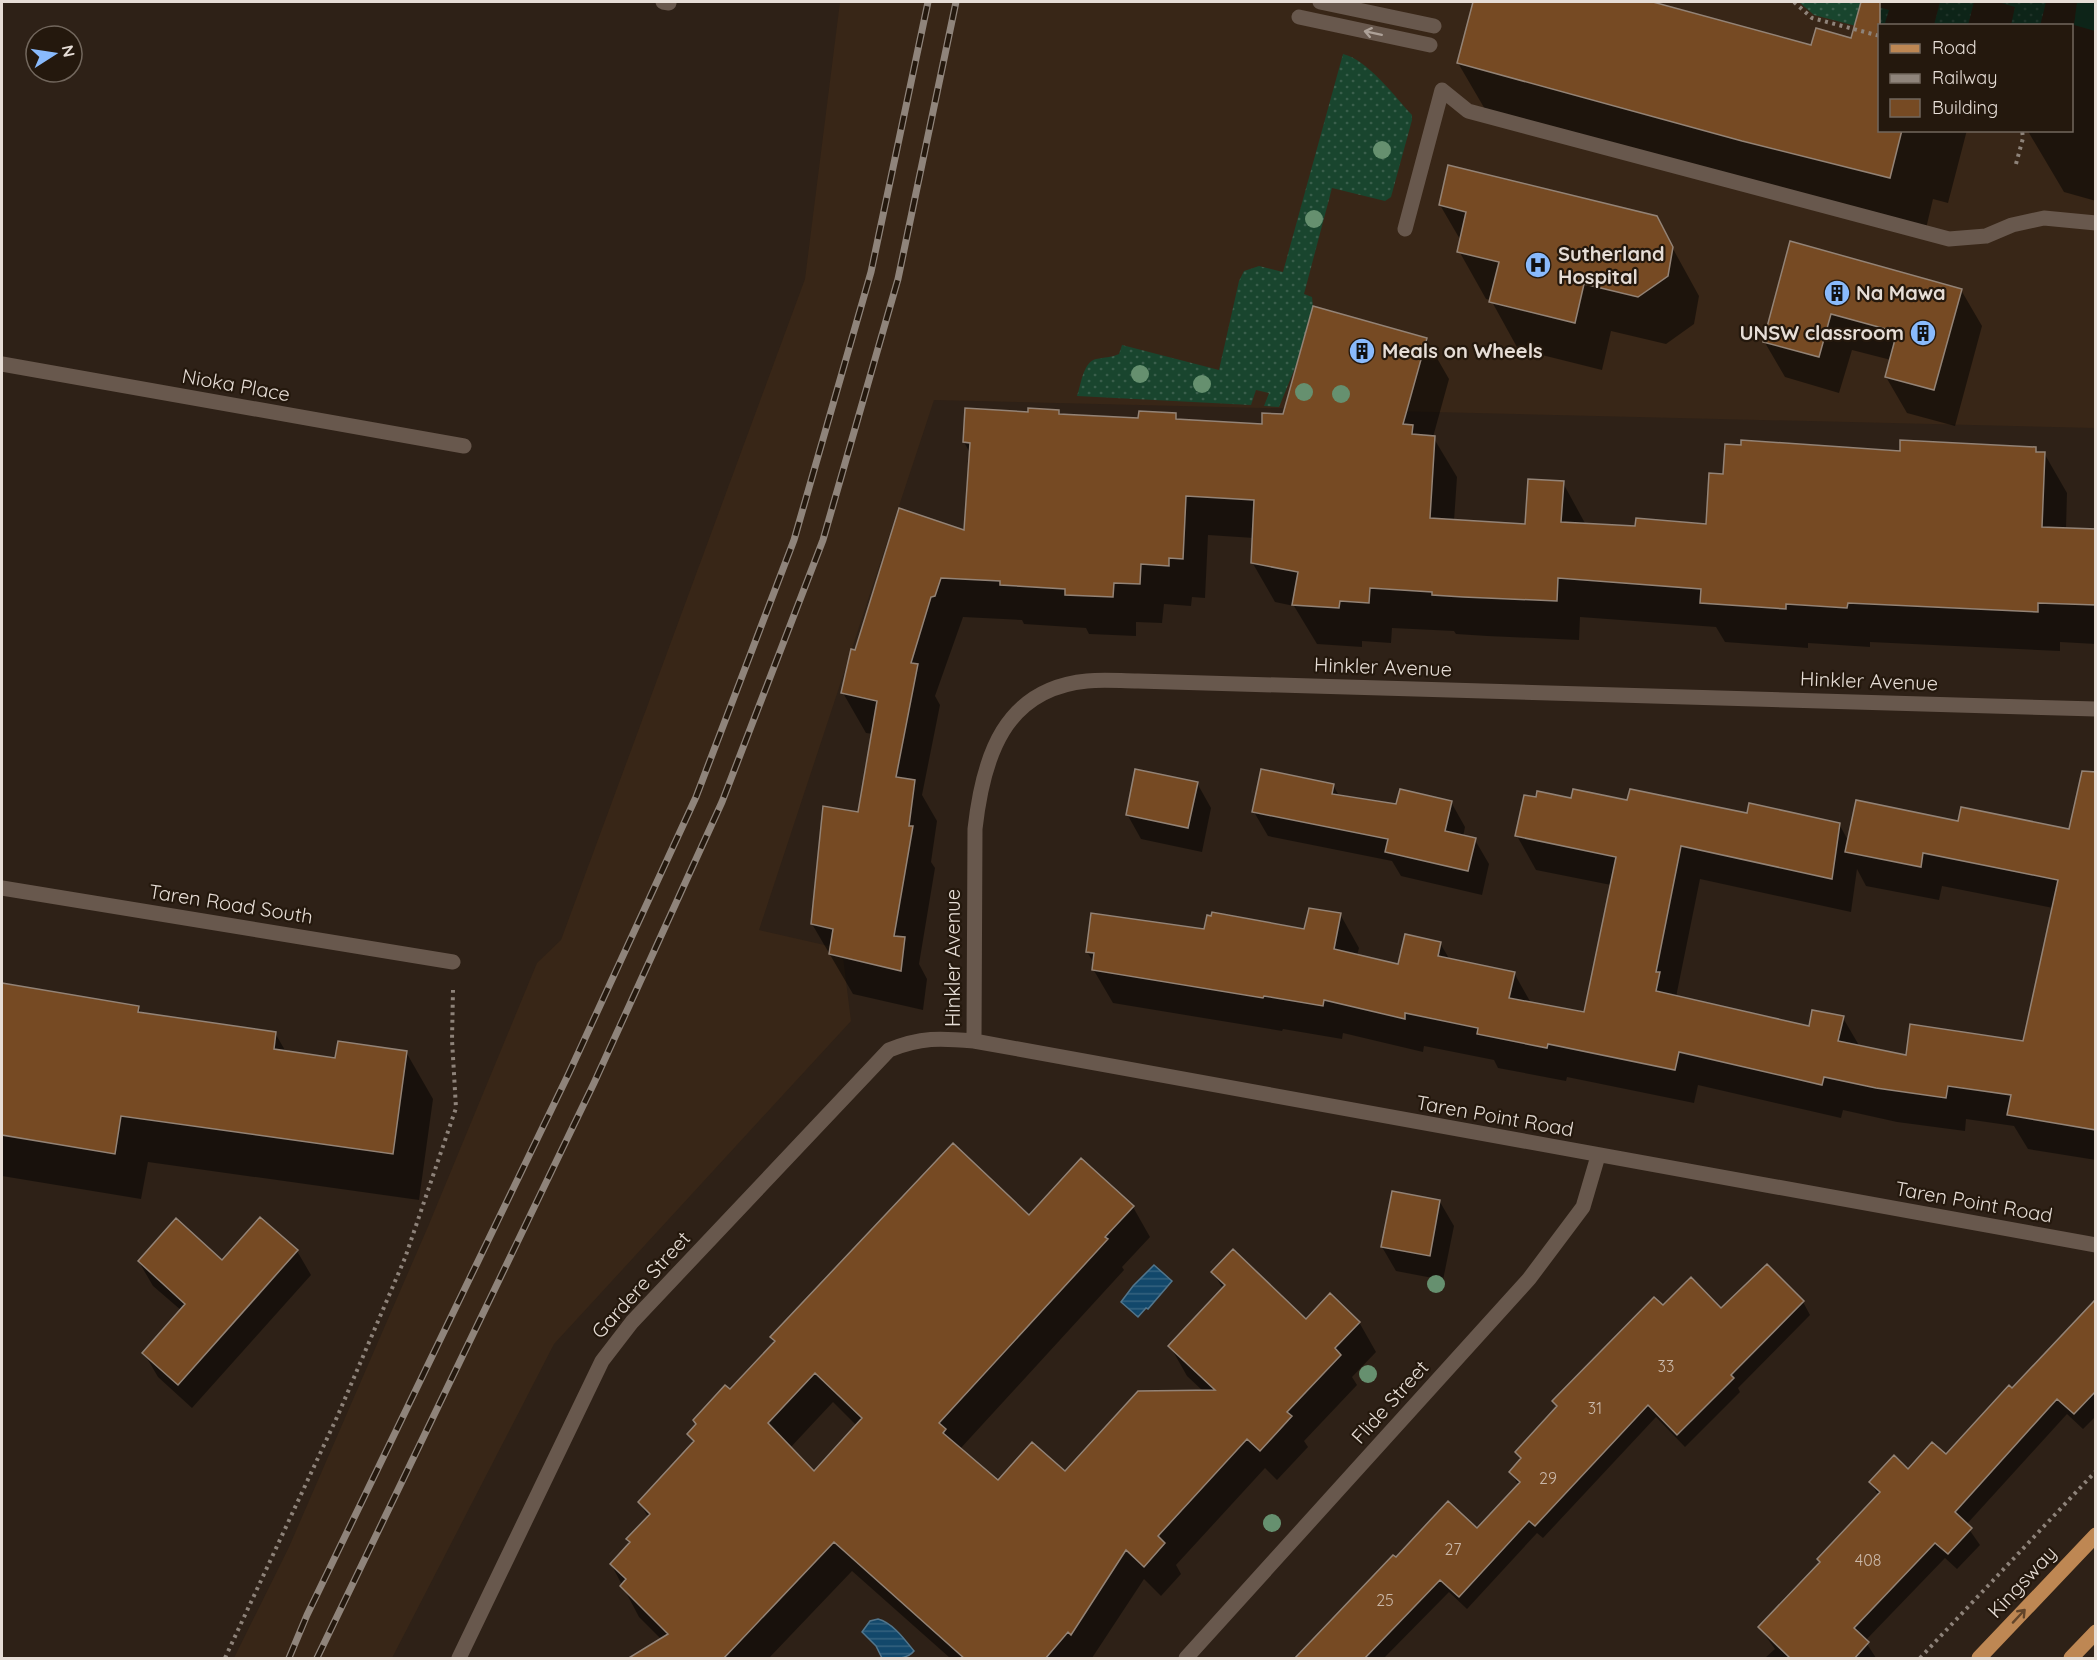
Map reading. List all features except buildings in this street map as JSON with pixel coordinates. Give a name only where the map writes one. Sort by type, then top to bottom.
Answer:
[{"type":"main road","name":"Kingsway","points":[[1979,1659],[2096,1535]]},
{"type":"main road","points":[[2071,1659],[2096,1632]]},
{"type":"street","points":[[1320,2],[1434,26]]},
{"type":"street","points":[[1299,17],[1430,45]]},
{"type":"street","points":[[1406,229],[1442,90],[1468,111],[1949,240],[1986,236],[2012,225],[2044,218],[2096,223]]},
{"type":"street","name":"Nioka Place","points":[[2,364],[464,446]]},
{"type":"street","name":"Hinkler Avenue","points":[[974,1041],[975,829],[979,795],[989,759],[1004,728],[1025,702],[1053,689],[1086,681],[1138,681],[2096,709]]},
{"type":"street","name":"Taren Road South","points":[[2,888],[453,962]]},
{"type":"street","name":"Taren Point Road","points":[[889,1050],[914,1040],[937,1038],[974,1041],[2096,1245]]},
{"type":"street","name":"Gardere Street","points":[[459,1659],[602,1360],[632,1323],[889,1050]]},
{"type":"street","name":"Flide Street","points":[[1186,1659],[1529,1280],[1583,1207],[1598,1156]]},
{"type":"path","points":[[1794,2],[1812,18],[1878,35]]},
{"type":"path","points":[[2016,164],[2023,138],[2022,132]]},
{"type":"path","points":[[225,1659],[323,1448],[405,1258],[456,1108],[452,1040],[453,962]]},
{"type":"path","points":[[1920,1659],[2096,1471]]},
{"type":"shaded area","points":[[840,2],[2095,2],[2095,428],[934,400],[759,930],[842,949],[851,1021],[554,1344],[392,1658],[234,1658],[289,1547],[427,1229],[537,963],[561,940],[805,279]]},
{"type":"green space","points":[[1799,2],[1861,2],[1889,10],[1885,23],[1890,24],[1878,24],[1878,32],[1814,15]]},
{"type":"green space","points":[[1940,2],[1974,2],[1968,24],[1934,24]]},
{"type":"green space","points":[[1998,2],[2046,2],[2040,24],[2011,24],[2015,7]]},
{"type":"green space","points":[[2077,2],[2095,2],[2095,31],[2074,25]]},
{"type":"green space","points":[[1343,54],[1371,71],[1412,115],[1412,120],[1391,197],[1385,201],[1332,188],[1304,294],[1312,297],[1313,306],[1297,363],[1279,407],[1264,406],[1269,393],[1256,390],[1251,405],[1077,396],[1088,364],[1096,359],[1119,354],[1122,345],[1219,370],[1239,281],[1244,271],[1259,266],[1283,272]]},
{"type":"water","points":[[1154,1265],[1172,1281],[1138,1317],[1121,1302]]},
{"type":"water","points":[[878,1619],[894,1628],[914,1651],[895,1659],[882,1658],[876,1646],[862,1632],[870,1621]]},
{"type":"railway","points":[[289,1658],[307,1615],[569,1073],[696,797],[794,540],[871,272],[928,2]]},
{"type":"railway","points":[[317,1658],[594,1083],[722,802],[823,540],[898,279],[956,2]]},
{"type":"place","name":"Sutherland Hospital","points":[[1538,265]]},
{"type":"place","name":"Na Mawa","points":[[1837,293]]},
{"type":"place","name":"UNSW classroom","points":[[1923,333]]},
{"type":"place","name":"Meals on Wheels","points":[[1362,351]]}]
